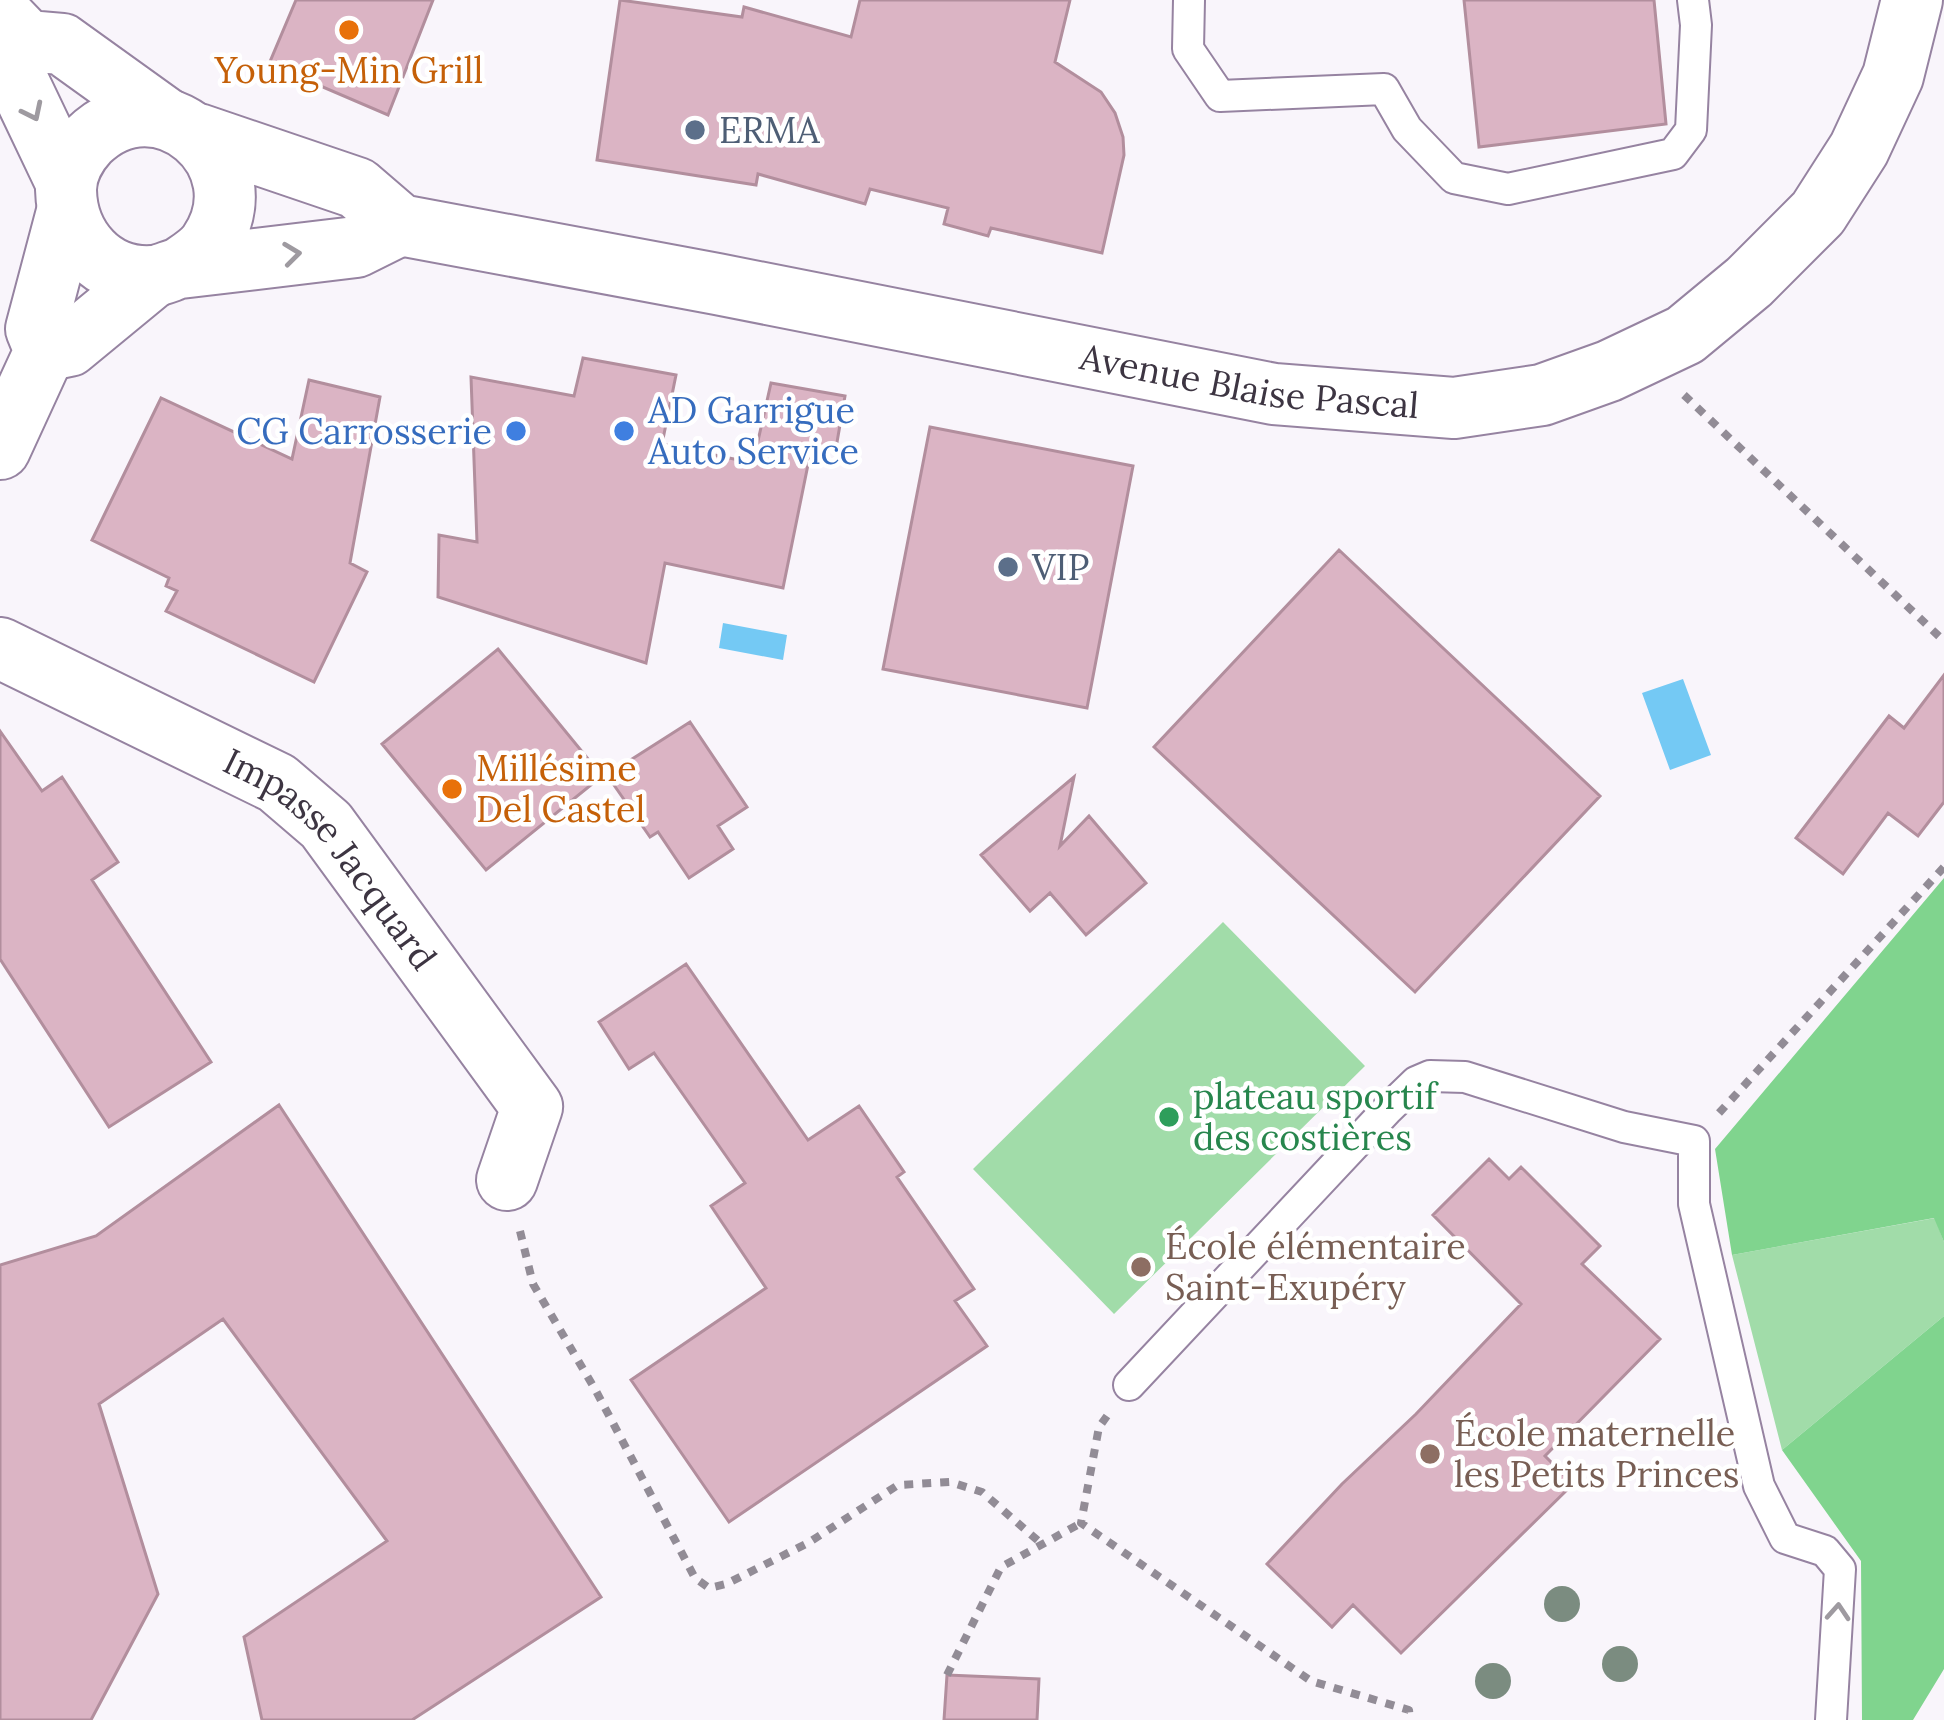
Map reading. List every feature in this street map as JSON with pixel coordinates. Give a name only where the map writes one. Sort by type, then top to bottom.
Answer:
[{"type":"street","name":"Avenue Blaise Pascal","points":[[400,226],[1274,394],[1454,408],[1542,395],[1609,371],[1685,335],[1749,283],[1818,213],[1859,149],[1893,76],[1912,0]]},
{"type":"street","points":[[0,448],[45,352],[36,328],[67,197],[78,152],[101,128],[133,116],[181,126],[357,188],[400,226],[356,247],[167,272],[124,273],[98,261],[77,239],[67,197],[15,75],[13,27],[62,44],[181,126],[217,159],[225,190],[221,221],[206,248],[167,272],[69,346],[45,352]]},
{"type":"street","name":"Impasse Jacquard","points":[[0,648],[277,783],[326,825],[532,1107],[507,1180]]},
{"type":"lane","points":[[1189,0],[1188,49],[1220,96],[1384,88],[1407,129],[1454,178],[1508,189],[1673,154],[1691,130],[1693,0]]},
{"type":"lane","points":[[1129,1385],[1416,1082],[1430,1076],[1466,1077],[1624,1127],[1694,1141],[1694,1204],[1759,1486],[1785,1538],[1825,1551],[1840,1569],[1831,1720]]},
{"type":"path","points":[[1646,353],[1694,407],[1944,641]]},
{"type":"path","points":[[1694,1141],[1944,867]]},
{"type":"path","points":[[507,1180],[533,1284],[596,1391],[694,1578],[709,1588],[726,1584],[808,1543],[898,1485],[950,1482],[982,1492],[1043,1544]]},
{"type":"path","points":[[947,1675],[1001,1567],[1081,1523],[1100,1427],[1129,1385]]},
{"type":"path","points":[[1081,1523],[1311,1681],[1409,1710],[1410,1720]]},
{"type":"green space","points":[[1944,878],[1944,1242],[1934,1218],[1732,1255],[1715,1149]]},
{"type":"green space","name":"plateau sportif des costières","points":[[1223,922],[1365,1066],[1114,1314],[973,1169]]},
{"type":"green space","points":[[1935,1218],[1944,1242],[1944,1316],[1782,1450],[1732,1255]]},
{"type":"green space","points":[[1944,1316],[1944,1669],[1913,1720],[1862,1720],[1861,1561],[1782,1450]]},
{"type":"water","points":[[723,623],[787,635],[783,660],[719,648]]},
{"type":"water","points":[[1683,679],[1711,755],[1670,770],[1642,693]]},
{"type":"building","points":[[296,0],[433,0],[388,115],[269,64]]},
{"type":"building","points":[[620,0],[742,17],[744,7],[851,37],[860,0],[1070,0],[1055,62],[1101,92],[1123,137],[1124,155],[1102,253],[991,228],[988,236],[944,224],[948,208],[870,189],[865,204],[758,174],[756,185],[597,160]]},
{"type":"building","points":[[1464,0],[1654,0],[1666,124],[1479,147]]},
{"type":"building","points":[[583,358],[676,375],[662,444],[753,463],[771,383],[845,396],[836,448],[812,445],[783,588],[665,563],[646,663],[438,597],[439,535],[477,542],[471,377],[574,396]]},
{"type":"building","points":[[309,380],[380,397],[350,563],[367,572],[314,682],[166,611],[177,591],[166,586],[169,578],[92,540],[161,398],[292,459]]},
{"type":"building","name":"VIP","points":[[930,427],[1133,466],[1087,708],[883,669]]},
{"type":"building","points":[[1339,550],[1600,796],[1415,992],[1154,747]]},
{"type":"building","points":[[498,649],[602,776],[486,870],[382,744]]},
{"type":"building","points":[[1944,675],[1944,802],[1918,836],[1888,813],[1843,874],[1796,838],[1889,716],[1904,728]]},
{"type":"building","points":[[690,722],[747,807],[718,826],[733,849],[689,878],[658,832],[650,837],[607,775]]},
{"type":"building","points":[[0,731],[42,791],[62,777],[118,862],[92,880],[211,1062],[109,1127],[0,959]]},
{"type":"building","points":[[1074,777],[1060,846],[1089,816],[1146,883],[1086,935],[1050,893],[1030,911],[981,855]]},
{"type":"building","points":[[686,964],[808,1140],[859,1106],[904,1172],[897,1177],[974,1289],[955,1301],[987,1346],[729,1522],[631,1380],[766,1288],[711,1206],[745,1183],[654,1053],[629,1069],[599,1022]]},
{"type":"building","points":[[279,1105],[601,1597],[412,1720],[262,1720],[244,1637],[387,1541],[223,1319],[99,1404],[158,1594],[91,1720],[0,1720],[0,1265],[96,1236]]},
{"type":"building","points":[[1489,1159],[1509,1179],[1521,1167],[1600,1246],[1582,1264],[1660,1339],[1545,1456],[1573,1484],[1401,1653],[1353,1605],[1332,1627],[1267,1564],[1521,1304],[1433,1215]]},
{"type":"building","points":[[947,1675],[1039,1679],[1037,1720],[944,1720]]},
{"type":"place","name":"Young-Min Grill","points":[[349,30]]},
{"type":"place","name":"ERMA","points":[[695,130]]},
{"type":"place","name":"CG Carrosserie","points":[[516,431]]},
{"type":"place","name":"AD Garrigue Auto Service","points":[[624,431]]},
{"type":"place","name":"VIP","points":[[1008,567]]},
{"type":"place","name":"Millésime Del Castel","points":[[452,789]]},
{"type":"place","name":"plateau sportif des costières","points":[[1169,1117]]},
{"type":"place","name":"École élémentaire Saint-Exupéry","points":[[1141,1267]]},
{"type":"place","name":"École maternelle les Petits Princes","points":[[1430,1454]]}]
